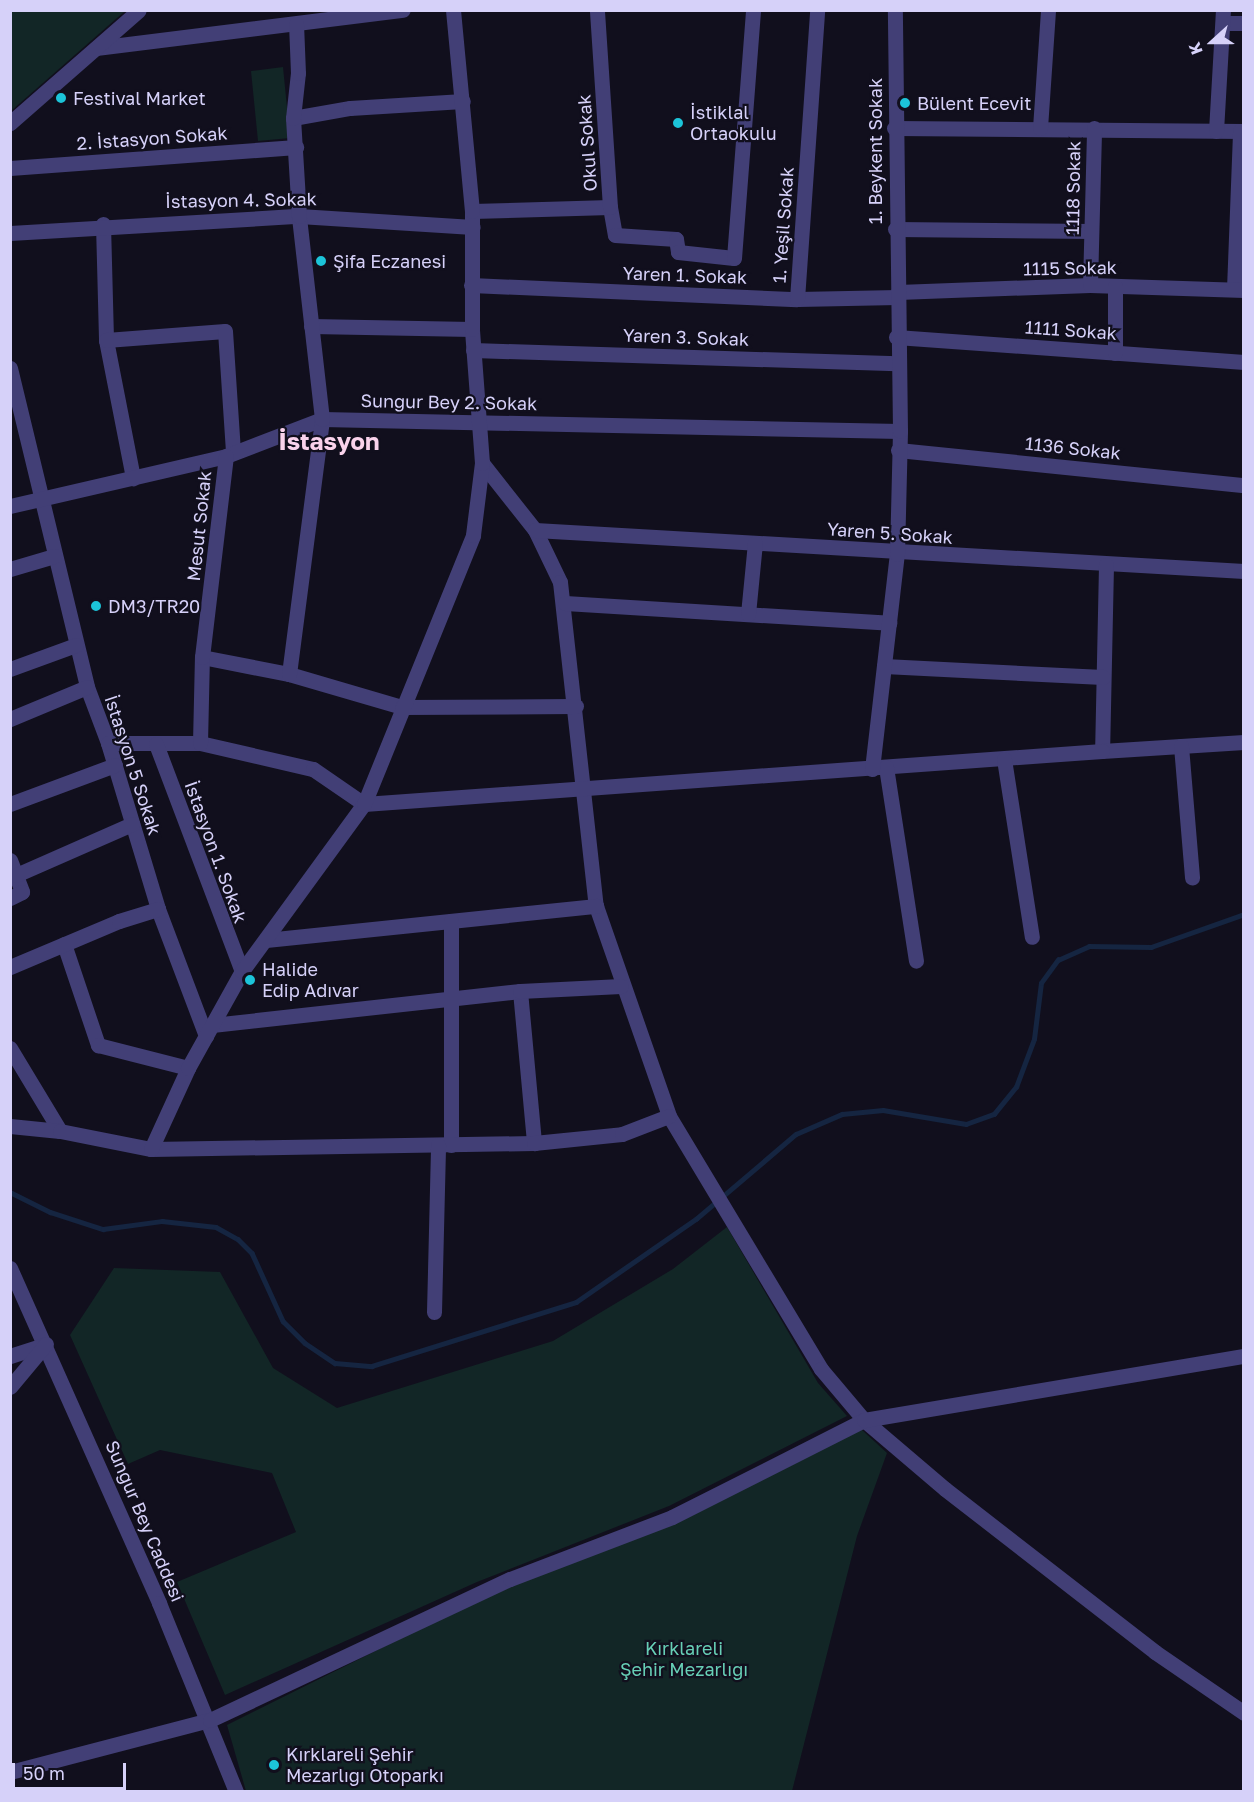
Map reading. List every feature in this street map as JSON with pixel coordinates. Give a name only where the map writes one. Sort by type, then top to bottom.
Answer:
[{"type":"street","points":[[10,123],[139,10]]},
{"type":"street","points":[[96,48],[296,24],[347,14],[404,10]]},
{"type":"street","points":[[151,1149],[188,1068],[242,972],[364,804],[473,535],[482,463],[472,329],[472,211],[453,10]]},
{"type":"street","name":"Okul Sokak","points":[[472,211],[610,207],[597,10]]},
{"type":"street","points":[[610,207],[615,235],[676,239],[678,252],[734,258],[753,10]]},
{"type":"street","name":"1. Yeşil Sokak","points":[[797,299],[817,10]]},
{"type":"street","name":"1. Beykent Sokak","points":[[895,10],[895,229],[900,431],[897,554],[884,666],[879,768],[915,961]]},
{"type":"street","points":[[1040,128],[1048,10]]},
{"type":"street","points":[[1216,131],[1223,17],[1244,23]]},
{"type":"street","points":[[289,674],[322,419],[299,216],[293,118],[298,73],[296,24]]},
{"type":"street","points":[[293,118],[351,108],[462,101]]},
{"type":"street","points":[[894,128],[1242,131],[1239,289]]},
{"type":"street","name":"1118 Sokak","points":[[1090,285],[1094,128]]},
{"type":"street","name":"2. İstasyon Sokak","points":[[10,168],[296,147]]},
{"type":"street","name":"İstasyon 4. Sokak","points":[[10,233],[104,224],[299,216],[473,227]]},
{"type":"street","points":[[104,224],[106,340],[133,478]]},
{"type":"street","points":[[895,229],[1091,231]]},
{"type":"street","name":"Yaren 1. Sokak","points":[[471,285],[797,299],[898,295]]},
{"type":"street","name":"1115 Sokak","points":[[898,295],[1090,285],[1239,289]]},
{"type":"street","points":[[1115,286],[1115,353]]},
{"type":"street","points":[[311,326],[472,329]]},
{"type":"street","name":"Mesut Sokak","points":[[106,340],[225,331],[230,454],[202,657],[200,743]]},
{"type":"street","name":"1111 Sokak","points":[[897,337],[1244,362]]},
{"type":"street","name":"Yaren 3. Sokak","points":[[473,350],[897,363]]},
{"type":"street","name":"İstasyon 5 Sokak","points":[[10,368],[40,500],[87,687],[108,743],[158,909],[209,1030]]},
{"type":"street","name":"Sungur Bey 2. Sokak","points":[[10,506],[230,454],[322,419],[900,431]]},
{"type":"street","name":"1136 Sokak","points":[[898,450],[1244,485]]},
{"type":"street","points":[[482,463],[535,530],[553,561],[566,603],[582,790],[596,906],[621,986],[669,1116],[821,1369],[864,1420],[1032,1558],[1155,1652],[1244,1713]]},
{"type":"street","name":"Yaren 5. Sokak","points":[[535,530],[897,554],[1244,571]]},
{"type":"street","points":[[748,614],[755,543]]},
{"type":"street","points":[[10,569],[54,556]]},
{"type":"street","points":[[1102,751],[1106,565]]},
{"type":"street","points":[[566,603],[889,623]]},
{"type":"street","points":[[10,669],[76,645]]},
{"type":"street","points":[[202,657],[289,674],[402,707],[576,706]]},
{"type":"street","points":[[884,666],[1103,677]]},
{"type":"street","points":[[10,719],[87,687]]},
{"type":"street","points":[[108,743],[200,743],[313,769],[364,804],[1244,742]]},
{"type":"street","name":"İstasyon 1. Sokak","points":[[156,744],[242,972]]},
{"type":"street","points":[[1181,746],[1192,878]]},
{"type":"street","points":[[1004,759],[1032,937]]},
{"type":"street","points":[[10,804],[115,765]]},
{"type":"street","points":[[16,875],[132,824]]},
{"type":"street","points":[[10,860],[22,892],[10,898]]},
{"type":"street","points":[[266,940],[596,906]]},
{"type":"street","points":[[10,968],[63,944],[158,909]]},
{"type":"street","points":[[434,1312],[444,1145],[451,921]]},
{"type":"street","points":[[63,944],[98,1045],[188,1068]]},
{"type":"street","points":[[209,1030],[520,991],[621,986]]},
{"type":"street","points":[[520,991],[534,1143]]},
{"type":"street","points":[[10,1048],[60,1131]]},
{"type":"street","points":[[10,1126],[60,1131],[151,1149],[444,1145],[534,1143],[621,1134],[669,1116]]},
{"type":"street","name":"Sungur Bey Caddesi","points":[[10,1268],[46,1344],[210,1720],[236,1791]]},
{"type":"street","points":[[10,1356],[46,1344]]},
{"type":"street","points":[[10,1387],[46,1344]]},
{"type":"street","points":[[10,1772],[210,1720],[510,1579],[672,1517],[864,1420],[1244,1356]]},
{"type":"green space","points":[[11,10],[125,10],[125,11],[11,111]]},
{"type":"green space","points":[[283,67],[290,138],[258,141],[251,71]]},
{"type":"green space","points":[[727,1227],[818,1383],[847,1416],[669,1506],[477,1582],[225,1695],[177,1582],[296,1532],[272,1473],[160,1450],[128,1464],[70,1335],[114,1268],[220,1272],[273,1368],[337,1408],[553,1341],[673,1269]]},
{"type":"green space","name":"Kırklareli Şehir Mezarlığı","points":[[861,1429],[887,1453],[857,1536],[792,1791],[246,1791],[227,1725],[484,1597],[676,1522]]},
{"type":"waterway","points":[[10,1192],[50,1212],[103,1229],[162,1221],[216,1227],[238,1239],[252,1253],[283,1321],[305,1343],[335,1363],[372,1366],[576,1302],[696,1219],[796,1134],[842,1114],[883,1110],[966,1124],[994,1114],[1016,1087],[1034,1039],[1041,983],[1058,960],[1089,946],[1151,947],[1244,914]]},
{"type":"place","name":"Festival Market","points":[[61,98]]},
{"type":"place","name":"Bülent Ecevit","points":[[905,103]]},
{"type":"place","name":"İstiklal Ortaokulu","points":[[678,123]]},
{"type":"place","name":"Şifa Eczanesi","points":[[321,261]]},
{"type":"place","name":"DM3/TR20","points":[[96,606]]},
{"type":"place","name":"Halide Edip Adıvar","points":[[250,980]]},
{"type":"place","name":"Kırklareli Şehir Mezarlığı Otoparkı","points":[[274,1765]]},
{"type":"district","name":"İstasyon","points":[[329,441]]}]
